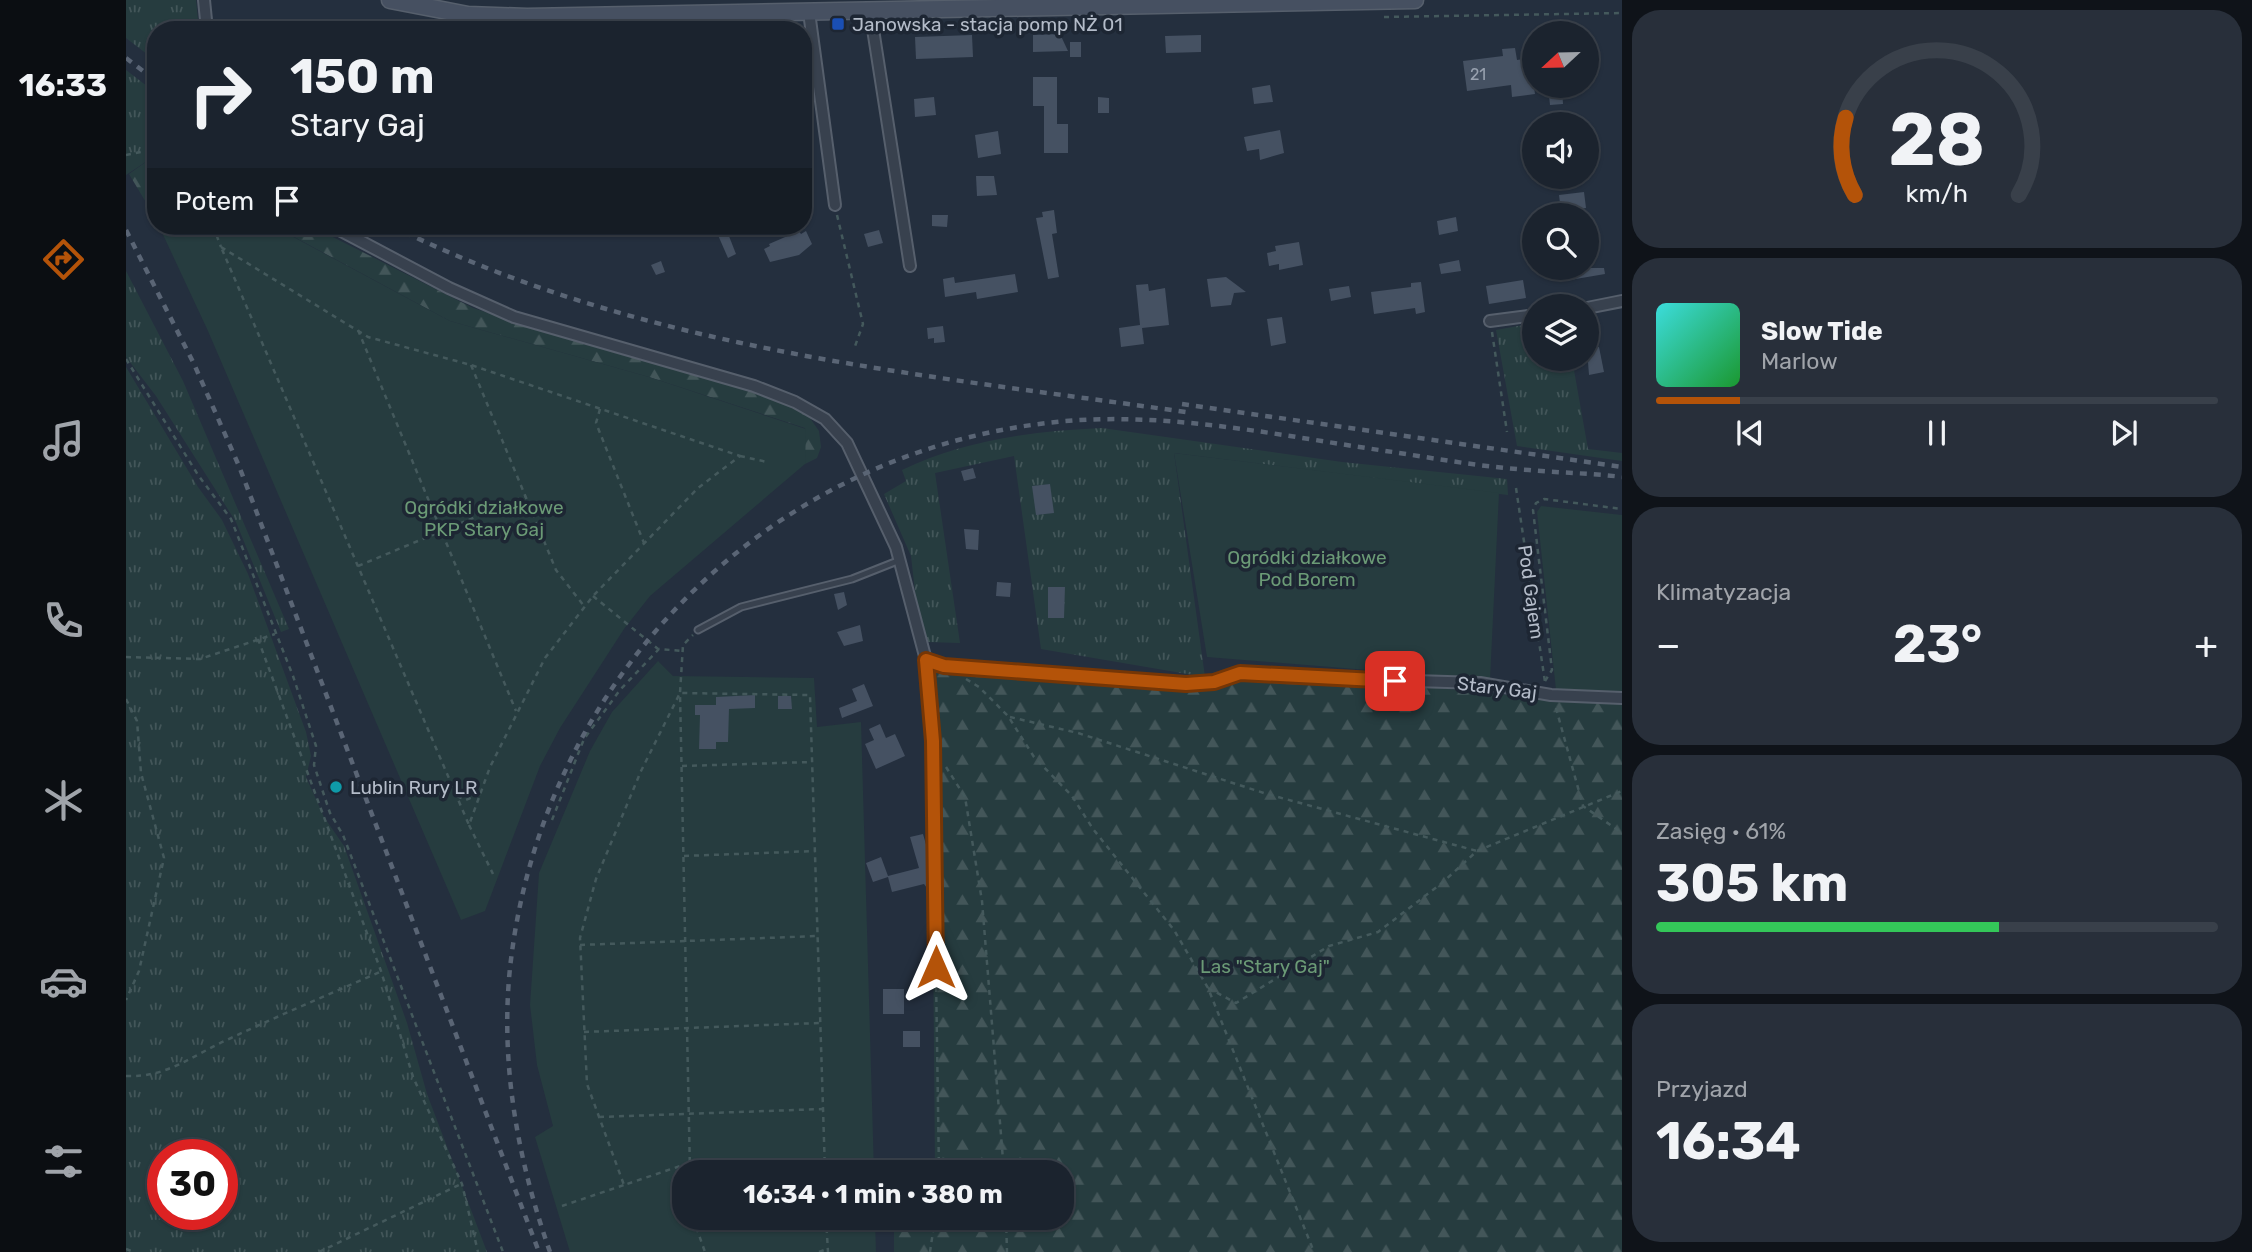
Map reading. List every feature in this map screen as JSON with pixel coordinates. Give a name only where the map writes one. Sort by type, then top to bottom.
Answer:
[{"type":"street","points":[[204,0],[206,21]]},
{"type":"street","points":[[390,0],[496,17],[783,6],[809,12],[849,5],[870,10],[1415,0]]},
{"type":"street","points":[[870,10],[910,266]]},
{"type":"street","points":[[809,12],[810,21]]},
{"type":"street","points":[[812,34],[835,205]]},
{"type":"street","points":[[349,235],[449,288],[514,317],[754,386],[809,409],[839,432],[855,455],[900,560],[926,660],[933,752],[936,967]]},
{"type":"street","points":[[1599,306],[1622,301]]},
{"type":"street","points":[[1490,321],[1522,317]]},
{"type":"street","name":"Stary Gaj","points":[[926,660],[944,666],[1186,684],[1214,682],[1240,673],[1284,677],[1480,683],[1551,695],[1622,698]]},
{"type":"lane","points":[[698,631],[741,607],[852,579],[900,560]]},
{"type":"path","points":[[1377,17],[1622,13]]},
{"type":"path","points":[[126,155],[147,151]]},
{"type":"path","points":[[835,205],[863,324],[854,349]]},
{"type":"path","points":[[216,235],[456,796],[493,874]]},
{"type":"path","points":[[221,247],[368,337],[471,365],[740,456],[767,462]]},
{"type":"path","points":[[1490,321],[1507,432]]},
{"type":"path","points":[[358,330],[516,711]]},
{"type":"path","points":[[126,359],[198,475],[231,519],[293,676],[316,746],[314,765],[330,813],[343,835],[503,1252]]},
{"type":"path","points":[[471,365],[556,570],[584,606]]},
{"type":"path","points":[[600,409],[596,423],[645,543]]},
{"type":"path","points":[[469,825],[516,711],[545,658],[593,596],[698,488],[740,456]]},
{"type":"path","name":"Pod Gajem","points":[[1516,488],[1545,681],[1583,806]]},
{"type":"path","points":[[358,566],[526,496]]},
{"type":"path","points":[[1545,681],[1552,670],[1534,524],[1536,503],[1544,499],[1622,509]]},
{"type":"path","points":[[593,596],[659,649],[682,651]]},
{"type":"path","points":[[690,1160],[680,693],[683,645],[698,631]]},
{"type":"path","points":[[126,657],[200,659],[275,634]]},
{"type":"path","points":[[258,639],[381,971],[413,1077],[463,1184],[478,1252]]},
{"type":"path","points":[[552,820],[584,739],[620,690],[659,649]]},
{"type":"path","points":[[944,666],[979,687],[1008,716],[1034,757],[1072,796],[1093,828],[1174,930],[1208,988],[1314,1252]]},
{"type":"path","points":[[680,693],[810,695],[825,1160]]},
{"type":"path","points":[[624,1185],[587,1084],[580,945],[596,879],[641,771],[680,693]]},
{"type":"path","points":[[126,699],[137,721],[141,773],[164,858],[139,971],[126,1000]]},
{"type":"path","points":[[1008,716],[1078,733],[1267,794],[1477,851]]},
{"type":"path","points":[[933,752],[965,797],[982,901],[1003,1160]]},
{"type":"path","points":[[682,766],[812,762]]},
{"type":"path","points":[[1208,988],[1236,1003],[1329,946],[1378,932],[1442,883],[1477,851],[1622,791]]},
{"type":"path","points":[[456,796],[466,800],[480,794]]},
{"type":"path","points":[[1583,806],[1622,833]]},
{"type":"path","points":[[684,856],[815,851]]},
{"type":"path","points":[[580,945],[818,936]]},
{"type":"path","points":[[936,967],[939,1160]]},
{"type":"path","points":[[126,1076],[143,1077],[170,1070],[226,1040],[381,971]]},
{"type":"path","points":[[584,1032],[820,1023]]},
{"type":"path","points":[[599,1117],[823,1109]]},
{"type":"path","points":[[562,1206],[672,1169]]},
{"type":"path","points":[[319,1252],[463,1184]]},
{"type":"path","points":[[696,1252],[704,1251],[697,1230]]},
{"type":"path","points":[[819,1252],[827,1250],[827,1230]]},
{"type":"path","points":[[930,1252],[933,1230]]},
{"type":"path","points":[[1006,1230],[1007,1252]]},
{"type":"path","points":[[126,1249],[134,1252]]},
{"type":"green space","points":[[126,0],[196,0],[198,21],[147,21],[147,54],[126,38]]},
{"type":"green space","points":[[126,70],[147,86],[147,161],[126,175]]},
{"type":"green space","points":[[147,161],[147,204],[129,174]]},
{"type":"green space","name":"Ogródki działkowe PKP Stary Gaj","points":[[163,235],[290,235],[450,321],[649,377],[806,429],[805,464],[650,596],[624,629],[560,728],[540,766],[485,911],[461,920],[208,331]]},
{"type":"green space","points":[[291,235],[329,235],[473,308],[584,344],[756,392],[794,407],[807,414],[819,431],[821,447],[817,458],[805,464],[805,428],[649,377],[450,321]]},
{"type":"green space","points":[[126,271],[183,381],[289,629],[281,632],[236,522],[156,396],[126,357]]},
{"type":"green space","points":[[1522,325],[1522,371],[1574,371],[1588,449],[1622,453],[1622,461],[1517,446],[1496,330]]},
{"type":"green space","points":[[126,367],[198,487],[222,520],[248,574],[306,732],[311,756],[306,777],[324,817],[344,846],[407,1023],[427,1094],[487,1252],[126,1252]]},
{"type":"green space","points":[[1102,428],[1342,462],[1507,479],[1508,495],[1174,453],[1205,677],[1041,649],[1014,456],[935,473],[960,643],[928,642],[916,600],[911,556],[884,494],[906,481],[902,470],[974,444],[1025,435]]},
{"type":"green space","name":"Ogródki działkowe Pod Borem","points":[[1174,453],[1499,493],[1490,680],[1207,657]]},
{"type":"green space","points":[[1541,506],[1622,515],[1622,693],[1556,690],[1537,512]]},
{"type":"green space","points":[[658,661],[673,676],[814,678],[817,727],[861,722],[874,1160],[672,1160],[672,1230],[875,1230],[876,1252],[570,1252],[535,1137],[553,1126],[537,1065],[530,1005],[539,873],[590,751],[612,712]]},
{"type":"green space","name":"Las \"Stary Gaj\"","points":[[980,672],[1220,685],[1238,680],[1419,686],[1545,699],[1622,702],[1622,1252],[894,1252],[894,1230],[1074,1230],[1074,1160],[935,1160],[933,923],[938,773],[935,673]]},
{"type":"building","points":[[1060,34],[1068,51],[1033,52],[1033,35]]},
{"type":"building","points":[[972,35],[973,57],[916,59],[915,37]]},
{"type":"building","points":[[1201,35],[1201,52],[1166,53],[1165,36]]},
{"type":"building","points":[[1070,42],[1081,42],[1081,57],[1070,57]]},
{"type":"building","points":[[1515,48],[1517,60],[1522,59],[1522,96],[1512,97],[1511,85],[1467,91],[1463,61],[1503,56],[1502,49]]},
{"type":"building","points":[[1033,77],[1057,77],[1057,124],[1068,124],[1068,153],[1044,153],[1044,106],[1033,106]]},
{"type":"building","points":[[1270,85],[1273,102],[1254,104],[1252,88]]},
{"type":"building","points":[[934,97],[936,115],[915,117],[914,99]]},
{"type":"building","points":[[1098,97],[1109,98],[1109,113],[1098,113]]},
{"type":"building","points":[[1549,98],[1563,98],[1563,104],[1550,105]]},
{"type":"building","points":[[1280,130],[1284,153],[1260,160],[1259,149],[1247,151],[1244,137]]},
{"type":"building","points":[[998,131],[1001,154],[978,158],[975,135]]},
{"type":"building","points":[[976,176],[994,176],[997,195],[977,196]]},
{"type":"building","points":[[1584,192],[1585,203],[1560,203],[1559,195]]},
{"type":"building","points":[[1054,210],[1057,233],[1052,234],[1059,277],[1048,279],[1036,218],[1043,217],[1042,212]]},
{"type":"building","points":[[932,215],[948,215],[947,227],[932,226]]},
{"type":"building","points":[[1456,217],[1458,231],[1439,235],[1437,221]]},
{"type":"building","points":[[879,230],[883,243],[868,247],[864,234]]},
{"type":"building","points":[[718,235],[729,235],[736,254],[728,258]]},
{"type":"building","points":[[790,235],[808,235],[812,244],[799,255],[770,262],[764,249],[770,246],[769,244]]},
{"type":"building","points":[[1299,242],[1303,265],[1279,270],[1279,264],[1269,266],[1267,253],[1276,251],[1275,246]]},
{"type":"building","points":[[1459,260],[1461,271],[1441,274],[1439,264]]},
{"type":"building","points":[[661,261],[665,272],[656,275],[651,265]]},
{"type":"building","points":[[1599,268],[1604,268],[1605,274],[1599,275]]},
{"type":"building","points":[[1015,274],[1018,292],[977,299],[976,292],[945,297],[943,279],[954,277],[955,283]]},
{"type":"building","points":[[1226,277],[1246,292],[1234,293],[1231,305],[1211,307],[1207,279]]},
{"type":"building","points":[[1523,280],[1525,294],[1522,294],[1522,299],[1489,304],[1486,286]]},
{"type":"building","points":[[1421,282],[1425,312],[1416,314],[1415,308],[1374,314],[1371,292],[1411,287],[1411,283]]},
{"type":"building","points":[[1148,284],[1149,291],[1165,288],[1169,325],[1142,328],[1144,344],[1121,347],[1119,328],[1140,325],[1136,285]]},
{"type":"building","points":[[1349,286],[1351,297],[1331,301],[1329,289]]},
{"type":"building","points":[[1282,317],[1286,343],[1271,346],[1267,319]]},
{"type":"building","points":[[943,326],[945,342],[934,343],[934,338],[928,339],[927,328]]},
{"type":"building","points":[[1599,347],[1604,372],[1589,375],[1589,371],[1599,371]]},
{"type":"building","points":[[973,468],[976,478],[964,481],[961,471]]},
{"type":"building","points":[[1050,484],[1054,513],[1036,515],[1032,486]]},
{"type":"building","points":[[964,529],[979,530],[978,550],[966,549]]},
{"type":"building","points":[[997,582],[1011,583],[1010,597],[996,596]]},
{"type":"building","points":[[1048,587],[1065,587],[1064,618],[1048,618]]},
{"type":"building","points":[[844,592],[847,605],[838,610],[834,594]]},
{"type":"building","points":[[860,625],[863,641],[844,646],[837,632]]},
{"type":"building","points":[[864,684],[873,706],[842,718],[839,708],[857,701],[852,689]]},
{"type":"building","points":[[755,695],[755,708],[729,709],[728,742],[716,742],[716,749],[699,749],[700,715],[695,715],[695,705],[716,705],[716,697]]},
{"type":"building","points":[[778,696],[791,696],[792,709],[778,709]]},
{"type":"building","points":[[880,724],[886,738],[895,734],[905,756],[876,769],[865,744],[874,740],[869,729]]},
{"type":"building","points":[[923,834],[927,848],[927,888],[924,884],[892,892],[888,877],[873,882],[866,863],[881,857],[888,876],[919,868],[910,837]]},
{"type":"building","points":[[883,989],[904,989],[904,1014],[883,1014]]},
{"type":"building","points":[[903,1031],[920,1031],[920,1047],[903,1047]]},
{"type":"railway","points":[[126,58],[147,74]]},
{"type":"railway","points":[[126,230],[194,364],[239,466],[539,1252]]},
{"type":"railway","points":[[412,235],[488,269],[586,303],[684,330],[784,352],[885,369],[1192,413]]},
{"type":"railway","points":[[1182,404],[1622,467]]},
{"type":"railway","points":[[550,1252],[521,1148],[514,1112],[508,1040],[510,968],[530,864],[567,767],[618,679],[683,601],[760,535],[847,482],[943,444],[1047,423],[1090,420],[1134,419],[1221,426],[1478,465],[1622,477]]},
{"type":"place","name":"Janowska - stacja pomp NŻ 01","points":[[838,24]]},
{"type":"place","name":"Lublin Rury LR","points":[[336,787]]},
{"type":"route","points":[[936,967],[933,741],[926,660],[944,666],[1186,684],[1214,682],[1240,673],[1395,681]]}]
